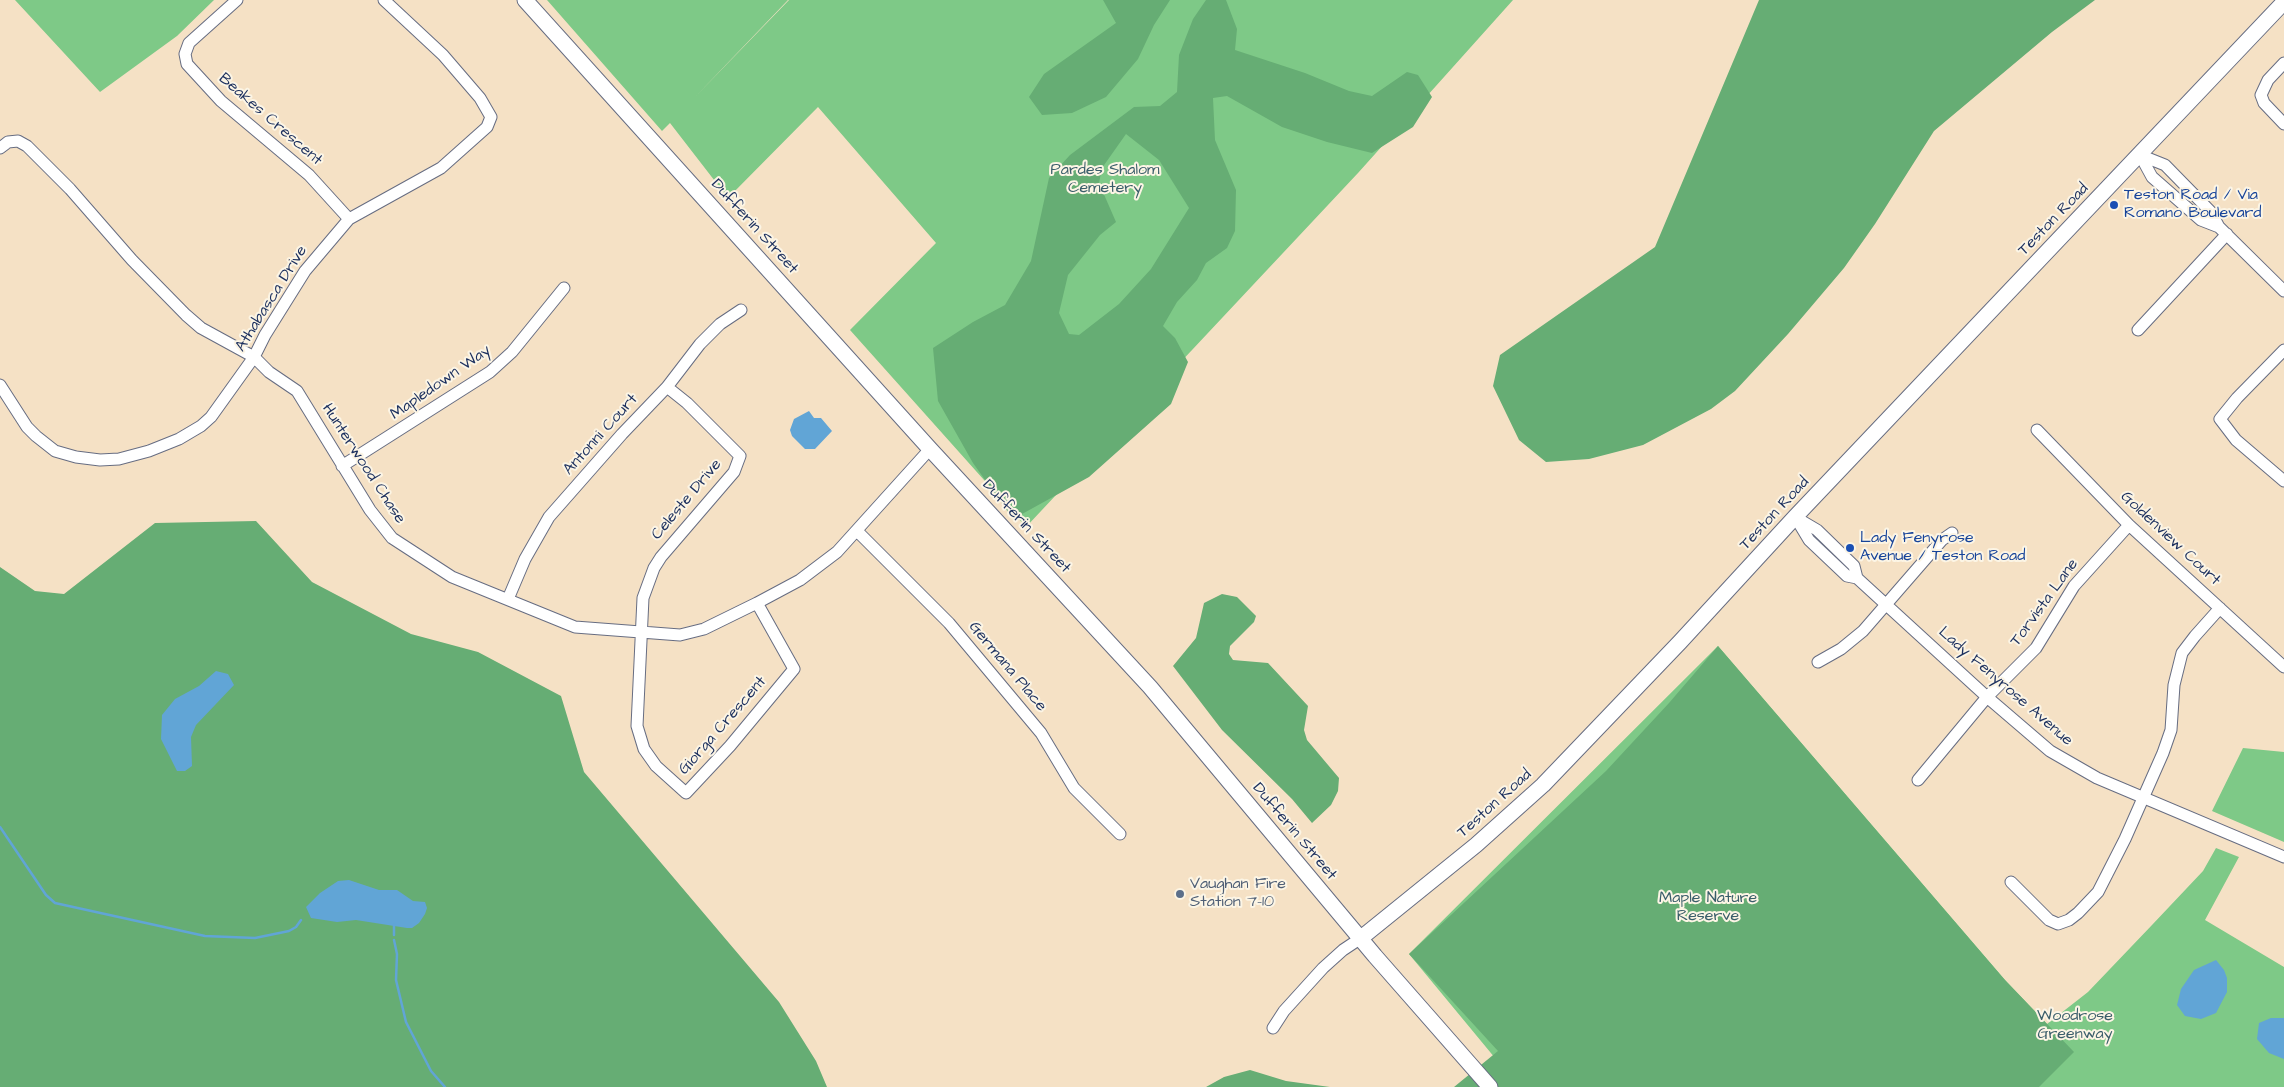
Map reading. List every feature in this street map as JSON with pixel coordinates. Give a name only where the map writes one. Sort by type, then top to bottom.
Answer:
[{"type":"main road","name":"Dufferin Street","points":[[525,0],[930,449],[1150,687],[1375,956],[1490,1087]]},
{"type":"main road","name":"Teston Road","points":[[1361,938],[1476,845],[1542,785],[1680,642],[1795,517],[2284,2]]},
{"type":"street","name":"Beakes Crescent","points":[[237,0],[189,43],[185,54],[187,64],[220,101],[309,175],[348,219]]},
{"type":"street","name":"Athabasca Drive","points":[[0,385],[27,427],[55,451],[76,457],[100,460],[119,459],[172,442],[201,426],[210,417],[254,357],[265,335],[305,271],[348,219],[441,168],[487,127],[491,117],[480,98],[443,55],[384,0]]},
{"type":"street","points":[[2284,63],[2268,80],[2261,95],[2264,103],[2284,124]]},
{"type":"street","name":"Hunterwood Chase","points":[[0,148],[8,142],[18,140],[27,146],[70,189],[132,260],[186,315],[201,328],[254,357],[269,372],[297,391],[382,529],[392,538],[452,577],[575,627],[680,635],[704,629],[757,603],[807,574],[837,552],[930,449]]},
{"type":"street","points":[[2140,155],[2152,177],[2201,220],[2223,231]]},
{"type":"street","points":[[2140,155],[2165,165],[2211,212],[2223,231],[2284,291]]},
{"type":"street","points":[[2138,330],[2223,231]]},
{"type":"street","name":"Mapledown Way","points":[[342,466],[490,372],[512,352],[564,288]]},
{"type":"street","name":"Antonni Court","points":[[508,599],[525,559],[549,518],[622,434],[668,387],[700,344],[720,324],[742,310]]},
{"type":"street","points":[[2284,350],[2237,398],[2220,420],[2236,440],[2284,481]]},
{"type":"street","name":"Celeste Drive","points":[[641,632],[643,598],[654,568],[682,531],[734,472],[740,456],[687,403],[668,387]]},
{"type":"street","name":"Goldenview Court","points":[[2037,430],[2129,525],[2284,667]]},
{"type":"street","name":"Lady Fenyrose Avenue","points":[[1795,517],[1817,530],[1854,566],[1858,578],[1987,698],[2050,752],[2070,765],[2142,798],[2284,857]]},
{"type":"street","name":"Torvista Lane","points":[[1918,780],[1987,698],[2036,648],[2074,586],[2129,525]]},
{"type":"street","name":"Germana Place","points":[[857,531],[949,623],[1041,733],[1074,788],[1120,834]]},
{"type":"street","points":[[1818,662],[1854,640],[1942,540],[1952,533]]},
{"type":"street","name":"Giorga Crescent","points":[[641,632],[637,726],[644,749],[656,766],[686,794],[730,746],[794,669],[757,603]]},
{"type":"street","points":[[2011,882],[2049,920],[2058,924],[2069,920],[2098,892],[2125,839],[2163,753],[2171,730],[2174,685],[2182,653],[2220,608]]},
{"type":"street","name":"Teston Road","points":[[1272,1028],[1284,1011],[1323,968],[1343,950],[1361,938]]},
{"type":"green space","points":[[15,0],[214,0],[177,36],[100,92]]},
{"type":"green space","name":"Pardes Shalom Cemetery","points":[[547,0],[788,0],[695,97],[789,0],[1513,0],[1358,173],[1026,527],[850,330],[936,243],[818,107],[728,198],[670,123],[662,131]]},
{"type":"green space","points":[[1103,0],[1170,0],[1154,25],[1138,59],[1106,97],[1072,113],[1042,115],[1029,97],[1044,74],[1116,23]]},
{"type":"green space","points":[[1206,0],[1226,0],[1237,29],[1235,50],[1305,73],[1349,91],[1372,96],[1407,72],[1418,75],[1432,97],[1413,127],[1372,153],[1327,142],[1282,127],[1227,96],[1213,98],[1215,140],[1236,190],[1235,231],[1227,248],[1206,263],[1197,280],[1177,302],[1163,326],[1175,338],[1188,362],[1171,404],[1089,477],[1013,519],[973,463],[938,401],[933,348],[973,322],[1005,305],[1031,261],[1049,178],[1070,155],[1134,107],[1160,106],[1177,92],[1179,55],[1193,19]],"holes":[[[1126,134],[1159,160],[1189,208],[1151,269],[1119,304],[1079,335],[1069,334],[1059,313],[1068,275],[1100,235],[1116,222],[1099,183],[1102,168]]]},
{"type":"green space","points":[[1759,0],[2095,0],[2052,32],[1934,131],[1875,224],[1844,268],[1788,334],[1735,391],[1711,409],[1643,445],[1589,459],[1546,462],[1519,440],[1493,386],[1500,355],[1655,247]]},
{"type":"green space","points":[[256,521],[312,582],[411,634],[478,652],[561,696],[584,772],[779,1002],[816,1061],[827,1087],[0,1087],[0,567],[35,591],[64,594],[155,523]]},
{"type":"green space","points":[[1222,594],[1237,597],[1256,616],[1254,622],[1230,646],[1229,654],[1233,660],[1268,663],[1308,706],[1304,730],[1307,740],[1339,778],[1338,791],[1331,805],[1312,823],[1292,799],[1222,730],[1173,666],[1196,638],[1204,603]]},
{"type":"green space","name":"Maple Nature Reserve","points":[[1718,646],[2005,980],[2047,1024],[2088,992],[2203,871],[2216,848],[2239,857],[2205,920],[2284,967],[2284,1087],[1519,1087],[1409,954]]},
{"type":"green space","name":"Maple Nature Reserve","points":[[1718,646],[2005,980],[2074,1052],[2039,1087],[1454,1087],[1498,1051],[1409,954],[1606,771],[1669,703]]},
{"type":"green space","points":[[2243,748],[2284,752],[2284,842],[2212,811]]},
{"type":"green space","points":[[1250,1070],[1286,1081],[1330,1087],[1206,1087],[1224,1077]]},
{"type":"water","points":[[809,411],[814,418],[821,418],[832,431],[815,449],[805,449],[792,436],[790,430],[794,419]]},
{"type":"water","points":[[216,671],[228,674],[234,685],[196,725],[191,737],[192,766],[185,771],[177,771],[161,739],[162,715],[175,699],[199,686]]},
{"type":"water","points":[[349,880],[379,890],[397,890],[413,901],[425,902],[427,908],[425,914],[419,923],[412,928],[356,920],[337,922],[311,918],[306,907],[320,893],[338,881]]},
{"type":"water","points":[[2216,960],[2224,970],[2227,978],[2227,992],[2216,1013],[2201,1019],[2185,1016],[2177,1005],[2181,989],[2194,970]]},
{"type":"water","points":[[2271,1018],[2284,1018],[2284,1059],[2269,1053],[2257,1039],[2259,1023]]},
{"type":"waterway","points":[[0,827],[46,895],[55,903],[205,936],[255,938],[289,931],[296,927],[301,920]]},
{"type":"waterway","points":[[394,925],[394,935]]},
{"type":"waterway","points":[[394,940],[397,954],[396,980],[406,1022],[431,1071],[445,1087]]},
{"type":"place","name":"Teston Road / Via Romano Boulevard","points":[[2114,205]]},
{"type":"place","name":"Lady Fenyrose Avenue / Teston Road","points":[[1850,548]]},
{"type":"place","name":"Vaughan Fire Station 7-10","points":[[1180,894]]},
{"type":"park label","name":"Woodrose Greenway","points":[[2075,1026]]}]
